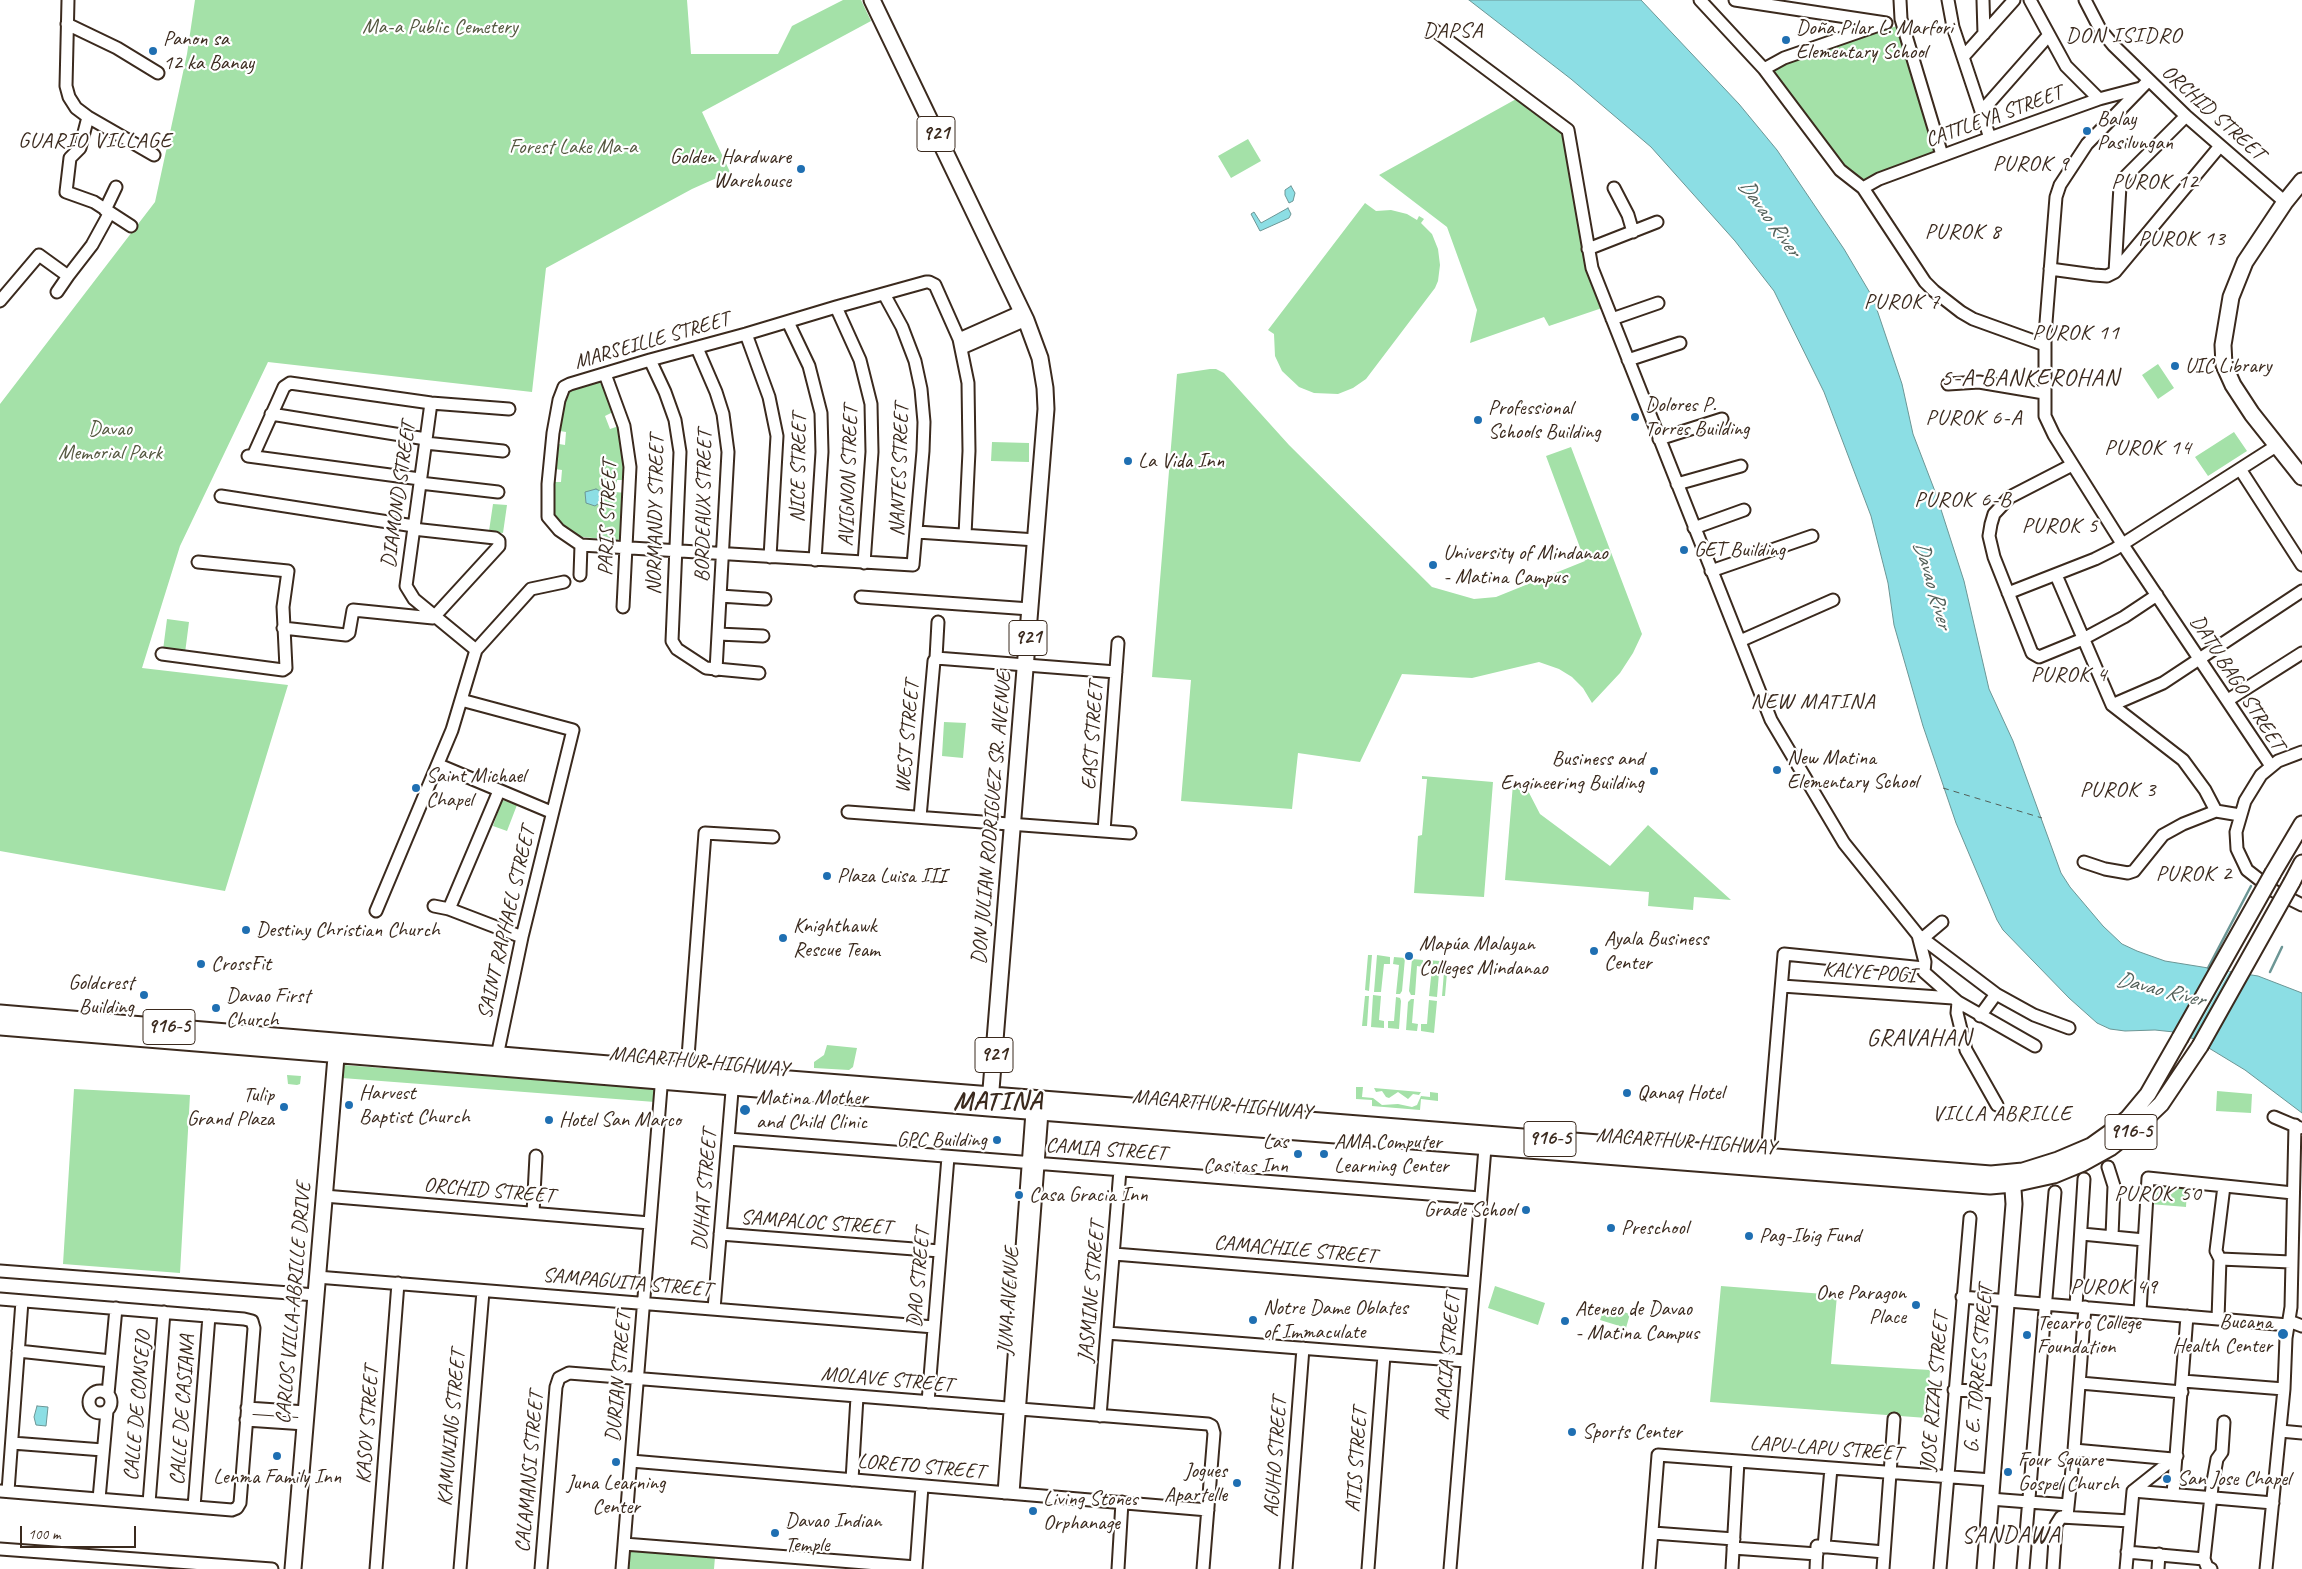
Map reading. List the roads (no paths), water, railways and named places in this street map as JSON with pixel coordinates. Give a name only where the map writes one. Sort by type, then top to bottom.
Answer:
[{"type":"main road","name":"DON JULIAN RODRIGUEZ SR. AVENUE","points":[[877,2],[1024,316],[1040,358],[1046,395],[990,1101]]},
{"type":"main road","points":[[2302,181],[2255,245],[2237,280],[2226,317],[2222,345],[2224,365],[2229,379],[2276,446],[2302,477]]},
{"type":"main road","name":"MACARTHUR HIGHWAY","points":[[1332,1128],[1485,1148],[1969,1185],[2012,1178],[2077,1153],[2112,1131],[2128,1118],[2148,1094],[2302,824]]},
{"type":"main road","name":"MACARTHUR HIGHWAY","points":[[0,1027],[113,1029],[209,1036],[1332,1128],[1767,1156],[2012,1178],[2045,1178],[2070,1169],[2099,1155],[2120,1141],[2161,1104],[2200,1046],[2302,863]]},
{"type":"main road","name":"MACARTHUR HIGHWAY","points":[[0,1013],[113,1029]]},
{"type":"main road","name":"CARLOS VILLA-ABRILLE DRIVE","points":[[293,1569],[337,1047]]},
{"type":"main road","name":"MACARTHUR HIGHWAY","points":[[662,1074],[686,1070],[733,1080]]},
{"type":"main road","name":"MACARTHUR HIGHWAY","points":[[990,1101],[1037,1112],[1271,1123]]},
{"type":"main road","name":"G. E. TORRES STREET","points":[[1985,1569],[2014,1204],[2012,1178]]},
{"type":"street","points":[[68,0],[67,92],[76,108],[88,117],[154,155]]},
{"type":"street","points":[[1700,0],[1764,69],[1840,170],[1863,188],[1925,282],[1943,300],[1973,318],[2045,345]]},
{"type":"street","points":[[1735,0],[1886,23]]},
{"type":"street","points":[[1900,0],[1901,19],[1942,155]]},
{"type":"street","points":[[1948,0],[1950,18],[1990,138]]},
{"type":"street","points":[[1982,0],[1984,34]]},
{"type":"street","points":[[1963,56],[2014,0]]},
{"type":"street","points":[[2030,0],[2066,66],[2099,99]]},
{"type":"street","name":"ORCHID STREET","points":[[2085,0],[2106,37],[2145,84],[2186,116],[2285,202]]},
{"type":"street","points":[[1764,69],[1784,58],[1901,19]]},
{"type":"street","points":[[67,24],[99,38],[158,73]]},
{"type":"street","points":[[1434,30],[1568,130],[1592,268],[1740,641],[1761,700],[1792,758],[1844,843],[1920,936],[1996,994],[2034,1015],[2069,1028]]},
{"type":"street","points":[[1981,112],[2048,36]]},
{"type":"street","name":"CATTLEYA STREET","points":[[1863,188],[1880,179],[1942,155],[2145,84]]},
{"type":"street","name":"DATU BAGO STREET","points":[[2145,84],[2086,144],[2060,184],[2056,197],[2050,269],[2045,345],[2044,407],[2048,425],[2072,465],[2156,595],[2201,659],[2271,766],[2255,784],[2240,815],[2236,832],[2236,843],[2244,865],[2252,875],[2269,887],[2302,905]]},
{"type":"street","points":[[2115,272],[2120,186],[2124,178],[2186,116]]},
{"type":"street","points":[[88,117],[80,148],[70,158],[66,192],[87,198],[131,226]]},
{"type":"street","points":[[2050,269],[2094,276],[2108,276],[2115,272],[2220,146]]},
{"type":"street","points":[[57,292],[92,244],[116,187]]},
{"type":"street","points":[[1614,188],[1628,215],[1634,232]]},
{"type":"street","points":[[1588,249],[1657,222]]},
{"type":"street","points":[[0,301],[39,255],[68,276]]},
{"type":"street","name":"MARSEILLE STREET","points":[[581,545],[559,530],[548,517],[548,484],[553,433],[559,400],[564,387],[650,360],[931,282],[935,285],[961,343],[970,402],[965,535]]},
{"type":"street","name":"NANTES STREET","points":[[864,563],[913,565],[917,532],[924,422],[921,389],[915,361],[905,335],[884,294]]},
{"type":"street","points":[[1612,318],[1658,303]]},
{"type":"street","name":"AVIGNON STREET","points":[[836,307],[860,360],[871,404],[872,452],[864,563]]},
{"type":"street","points":[[961,343],[1024,316]]},
{"type":"street","name":"NICE STREET","points":[[788,322],[809,366],[821,413],[822,452],[815,560]]},
{"type":"street","points":[[746,334],[769,396],[777,436],[770,556]]},
{"type":"street","points":[[1628,360],[1680,343]]},
{"type":"street","name":"BORDEAUX STREET","points":[[697,348],[716,392],[726,430],[728,452],[716,670]]},
{"type":"street","name":"NORMANDY STREET","points":[[650,360],[666,392],[675,420],[680,452],[672,636],[674,645],[701,666],[716,670]]},
{"type":"street","name":"PARIS STREET","points":[[605,374],[624,426],[629,453],[630,477],[623,607]]},
{"type":"street","points":[[1948,384],[1979,382],[2044,393]]},
{"type":"street","points":[[498,492],[250,456],[288,384],[430,403],[508,410]]},
{"type":"street","name":"DIAMOND STREET","points":[[430,403],[406,586],[414,599],[476,650]]},
{"type":"street","points":[[271,414],[426,441],[503,451]]},
{"type":"street","points":[[1659,439],[1722,419]]},
{"type":"street","points":[[2008,593],[2102,556],[2123,545],[2276,446]]},
{"type":"street","points":[[2072,465],[2015,494],[2002,504],[1994,514],[1990,530],[1991,547],[2035,656],[2039,657],[2124,617],[2156,595]]},
{"type":"street","points":[[1677,484],[1742,466]]},
{"type":"street","points":[[2240,469],[2302,565]]},
{"type":"street","points":[[221,496],[413,527],[492,537],[499,541],[496,550],[435,617],[429,619],[352,610],[349,633],[346,635],[284,628]]},
{"type":"street","points":[[1694,528],[1744,510]]},
{"type":"street","points":[[917,532],[1036,540]]},
{"type":"street","points":[[1711,571],[1812,536]]},
{"type":"street","points":[[580,575],[581,545],[864,563]]},
{"type":"street","points":[[162,654],[284,670],[286,666],[284,600],[288,570],[198,562]]},
{"type":"street","points":[[2056,575],[2112,705],[2182,760],[2205,790],[2216,811]]},
{"type":"street","points":[[376,911],[439,764],[476,650],[505,615],[531,589],[564,582]]},
{"type":"street","points":[[2112,705],[2148,691],[2201,659],[2302,592]]},
{"type":"street","points":[[720,596],[765,599]]},
{"type":"street","points":[[861,597],[1030,609]]},
{"type":"street","points":[[1740,641],[1833,600]]},
{"type":"street","name":"WEST STREET","points":[[920,817],[938,622]]},
{"type":"street","points":[[718,634],[763,636]]},
{"type":"street","name":"EAST STREET","points":[[1104,831],[1118,643]]},
{"type":"street","points":[[2228,700],[2302,653]]},
{"type":"street","points":[[935,659],[1116,672]]},
{"type":"street","points":[[716,670],[758,672]]},
{"type":"street","name":"SAINT RAPHAEL STREET","points":[[461,700],[573,730],[551,812],[496,1060]]},
{"type":"street","points":[[2271,766],[2302,752]]},
{"type":"street","points":[[439,764],[551,812]]},
{"type":"street","points":[[449,909],[499,791]]},
{"type":"street","points":[[2084,862],[2105,869],[2128,873],[2134,871],[2163,835],[2216,811],[2240,815]]},
{"type":"street","points":[[848,812],[1130,833]]},
{"type":"street","points":[[686,1070],[705,833],[773,837]]},
{"type":"street","points":[[434,906],[449,909],[522,937]]},
{"type":"street","points":[[1920,936],[1942,922]]},
{"type":"street","points":[[1920,936],[1926,962],[1924,972],[1956,1000],[1980,1016],[2035,1046]]},
{"type":"street","points":[[1767,1156],[1784,954],[1924,968]]},
{"type":"street","name":"KALYE POGI","points":[[1782,986],[1956,1000]]},
{"type":"street","points":[[1980,1016],[1996,994]]},
{"type":"street","points":[[1956,1000],[1957,1013],[1966,1050],[1997,1105]]},
{"type":"street","name":"DURIAN STREET","points":[[622,1569],[662,1074]]},
{"type":"street","name":"DUHAT STREET","points":[[714,1309],[733,1080]]},
{"type":"street","name":"JUNA AVENUE","points":[[1008,1493],[1037,1112]]},
{"type":"street","points":[[2266,1569],[2284,1389],[2288,1323],[2296,1306],[2291,1262],[2293,1193],[2299,1127],[2274,1117]]},
{"type":"street","name":"CAMIA STREET","points":[[728,1139],[1480,1198]]},
{"type":"street","name":"ACACIA STREET","points":[[1450,1569],[1485,1148]]},
{"type":"street","points":[[532,1213],[536,1156]]},
{"type":"street","name":"DAO STREET","points":[[928,1402],[948,1157]]},
{"type":"street","points":[[2108,1167],[2114,1186],[2112,1236]]},
{"type":"street","name":"JASMINE STREET","points":[[1100,1416],[1120,1170]]},
{"type":"street","points":[[2140,1312],[2148,1178],[2293,1193]]},
{"type":"street","points":[[2052,1569],[2056,1525],[2059,1519],[2068,1511],[2080,1383],[2084,1179]]},
{"type":"street","points":[[2218,1319],[2220,1258],[2216,1251],[2224,1186]]},
{"type":"street","points":[[2023,1569],[2047,1304],[2055,1192]]},
{"type":"street","name":"ORCHID STREET","points":[[324,1196],[650,1223]]},
{"type":"street","name":"JOSE RIZAL STREET","points":[[1940,1569],[1970,1218]]},
{"type":"street","name":"SAMPALOC STREET","points":[[720,1234],[940,1251]]},
{"type":"street","points":[[2082,1234],[2144,1240]]},
{"type":"street","name":"CAMACHILE STREET","points":[[1114,1254],[1473,1283]]},
{"type":"street","points":[[2220,1258],[2291,1262]]},
{"type":"street","points":[[0,1271],[316,1295]]},
{"type":"street","name":"SAMPAGUITA STREET","points":[[318,1277],[934,1327]]},
{"type":"street","name":"KASOY STREET","points":[[376,1569],[398,1283]]},
{"type":"street","name":"KAMUNING STREET","points":[[460,1569],[483,1291]]},
{"type":"street","points":[[1962,1297],[2218,1319],[2288,1323],[2302,1326]]},
{"type":"street","points":[[0,1299],[252,1321],[254,1328],[239,1506],[232,1510],[4,1491],[12,1443],[22,1301]]},
{"type":"street","points":[[99,1499],[107,1411],[111,1402],[108,1394],[116,1308]]},
{"type":"street","name":"CALLE DE CONSEJO","points":[[149,1503],[164,1312]]},
{"type":"street","name":"CALLE DE CASIANA","points":[[194,1506],[209,1316]]},
{"type":"street","points":[[2173,1494],[2187,1316]]},
{"type":"street","points":[[1107,1333],[1466,1361]]},
{"type":"street","name":"AGUHO STREET","points":[[1286,1569],[1303,1348]]},
{"type":"street","points":[[18,1351],[111,1360]]},
{"type":"street","name":"ATIS STREET","points":[[1368,1569],[1384,1355]]},
{"type":"street","name":"MOLAVE STREET","points":[[559,1378],[569,1373],[1204,1423],[1212,1426],[1214,1433],[1208,1510]]},
{"type":"street","name":"CALAMANSI STREET","points":[[541,1569],[556,1388],[559,1378]]},
{"type":"street","points":[[2080,1383],[2284,1389]]},
{"type":"street","points":[[1954,1390],[1998,1392]]},
{"type":"street","points":[[107,1411],[101,1413],[94,1412],[88,1403],[90,1397],[95,1392],[102,1391],[108,1394]]},
{"type":"street","points":[[852,1480],[857,1397]]},
{"type":"street","points":[[247,1408],[279,1416],[306,1418]]},
{"type":"street","points":[[246,1420],[279,1416]]},
{"type":"street","points":[[1883,1569],[1894,1419]]},
{"type":"street","points":[[2128,1552],[2160,1554],[2209,1566],[2212,1497],[2218,1459],[2222,1452],[2224,1422]]},
{"type":"street","points":[[2280,1431],[2302,1433]]},
{"type":"street","points":[[12,1443],[103,1450]]},
{"type":"street","points":[[2074,1450],[2175,1457]]},
{"type":"street","name":"LAPU-LAPU STREET","points":[[1652,1533],[1658,1455],[1992,1480]]},
{"type":"street","points":[[2126,1569],[2133,1491],[2175,1457]]},
{"type":"street","name":"LORETO STREET","points":[[631,1461],[1208,1510]]},
{"type":"street","points":[[1732,1569],[1738,1461]]},
{"type":"street","points":[[1816,1569],[1831,1468]]},
{"type":"street","points":[[624,1544],[916,1568],[922,1486]]},
{"type":"street","points":[[2133,1491],[2273,1503]]},
{"type":"street","points":[[1990,1499],[2029,1502],[2068,1511],[2130,1521]]},
{"type":"street","points":[[1118,1569],[1122,1502]]},
{"type":"street","points":[[1203,1569],[1208,1510]]},
{"type":"street","points":[[1649,1569],[1652,1533],[1733,1544],[1884,1552]]},
{"type":"street","points":[[0,1549],[272,1569]]},
{"type":"street","points":[[2158,1569],[2160,1554]]},
{"type":"water","name":"Davao River","points":[[1469,0],[1641,0],[1739,104],[1777,150],[1844,249],[1873,298],[1902,384],[1913,434],[1936,494],[1964,581],[1989,689],[2013,741],[2061,873],[2070,887],[2103,926],[2122,944],[2165,961],[2258,976],[2302,993],[2302,1113],[2245,1070],[2194,1039],[2174,1032],[2110,1029],[2097,1023],[2069,998],[2003,930],[1956,823],[1923,726],[1894,625],[1888,583],[1871,516],[1824,392],[1774,291],[1735,241],[1651,147],[1571,79]]},
{"type":"water","points":[[1291,186],[1295,193],[1293,201],[1289,203],[1285,190]]},
{"type":"water","points":[[1288,208],[1291,214],[1289,218],[1260,231],[1251,214],[1254,212],[1261,223]]},
{"type":"water","points":[[596,489],[602,492],[602,501],[595,506],[586,503],[585,492]]},
{"type":"water","points":[[37,1406],[48,1407],[46,1426],[36,1425],[34,1417]]},
{"type":"waterway","points":[[2208,968],[2251,886]]},
{"type":"waterway","points":[[2270,972],[2282,947]]},
{"type":"place","name":"Doña Pilar L. Marfori Elementary School","points":[[1786,40]]},
{"type":"place","name":"Panon sa 12 ka Banay","points":[[153,51]]},
{"type":"place","name":"Balay Pasilungan","points":[[2087,131]]},
{"type":"place","name":"Golden Hardware Warehouse","points":[[801,169]]},
{"type":"place","name":"UIC Library","points":[[2175,366]]},
{"type":"place","name":"Dolores P. Torres Building","points":[[1635,417]]},
{"type":"place","name":"Professional Schools Building","points":[[1478,420]]},
{"type":"place","name":"La Vida Inn","points":[[1128,461]]},
{"type":"place","name":"GET Building","points":[[1684,550]]},
{"type":"place","name":"University of Mindanao - Matina Campus","points":[[1433,565]]},
{"type":"place","name":"New Matina Elementary School","points":[[1777,770]]},
{"type":"place","name":"Business and Engineering Building","points":[[1654,771]]},
{"type":"place","name":"Saint Michael Chapel","points":[[416,788]]},
{"type":"place","name":"Plaza Luisa III","points":[[827,876]]},
{"type":"place","name":"Destiny Christian Church","points":[[246,930]]},
{"type":"place","name":"Knighthawk Rescue Team","points":[[783,938]]},
{"type":"place","name":"Ayala Business Center","points":[[1594,951]]},
{"type":"place","name":"Mapúa Malayan Colleges Mindanao","points":[[1409,956]]},
{"type":"place","name":"CrossFit","points":[[201,964]]},
{"type":"place","name":"Goldcrest Building","points":[[144,995]]},
{"type":"place","name":"Davao First Church","points":[[216,1008]]},
{"type":"place","name":"Qanaq Hotel","points":[[1627,1093]]},
{"type":"place","name":"Harvest Baptist Church","points":[[349,1105]]},
{"type":"place","name":"Tulip Grand Plaza","points":[[284,1107]]},
{"type":"place","name":"Matina Mother and Child Clinic","points":[[745,1110]]},
{"type":"place","name":"Hotel San Marco","points":[[549,1120]]},
{"type":"place","name":"GPC Building","points":[[997,1140]]},
{"type":"place","name":"Las Casitas Inn","points":[[1298,1154]]},
{"type":"place","name":"AMA Computer Learning Center","points":[[1324,1154]]},
{"type":"place","name":"Casa Gracia Inn","points":[[1019,1195]]},
{"type":"place","name":"Grade School","points":[[1526,1210]]},
{"type":"place","name":"Preschool","points":[[1611,1228]]},
{"type":"place","name":"Pag-Ibig Fund","points":[[1749,1236]]},
{"type":"place","name":"One Paragon Place","points":[[1916,1305]]},
{"type":"place","name":"Notre Dame Oblates of Immaculate","points":[[1253,1320]]},
{"type":"place","name":"Ateneo de Davao - Matina Campus","points":[[1565,1321]]},
{"type":"place","name":"Bucana Health Center","points":[[2283,1334]]},
{"type":"place","name":"Tecarro College Foundation","points":[[2027,1335]]},
{"type":"place","name":"Sports Center","points":[[1572,1432]]},
{"type":"place","name":"Lenma Family Inn","points":[[277,1456]]},
{"type":"place","name":"Juna Learning Center","points":[[616,1462]]},
{"type":"place","name":"Four Square Gospel Church","points":[[2008,1472]]},
{"type":"place","name":"San Jose Chapel","points":[[2167,1479]]},
{"type":"place","name":"Jogues Apartelle","points":[[1237,1483]]},
{"type":"place","name":"Living Stones Orphanage","points":[[1033,1511]]},
{"type":"place","name":"Davao Indian Temple","points":[[775,1533]]},
{"type":"district","name":"DAPSA","points":[[1453,31]]},
{"type":"district","name":"DON ISIDRO","points":[[2124,36]]},
{"type":"district","name":"GUARIO VILLAGE","points":[[95,141]]},
{"type":"district","name":"PUROK 9","points":[[2031,164]]},
{"type":"district","name":"PUROK 12","points":[[2155,182]]},
{"type":"district","name":"PUROK 8","points":[[1963,232]]},
{"type":"district","name":"PUROK 13","points":[[2182,239]]},
{"type":"district","name":"PUROK 7","points":[[1902,302]]},
{"type":"district","name":"PUROK 11","points":[[2076,333]]},
{"type":"district","name":"5-A BANKEROHAN","points":[[2030,379]]},
{"type":"district","name":"PUROK 6-A","points":[[1974,418]]},
{"type":"district","name":"PUROK 14","points":[[2148,448]]},
{"type":"district","name":"PUROK 6-B","points":[[1963,500]]},
{"type":"district","name":"PUROK 5","points":[[2060,526]]},
{"type":"district","name":"PUROK 4","points":[[2069,675]]},
{"type":"district","name":"NEW MATINA","points":[[1813,702]]},
{"type":"district","name":"PUROK 3","points":[[2118,790]]},
{"type":"district","name":"PUROK 2","points":[[2194,874]]},
{"type":"district","name":"GRAVAHAN","points":[[1919,1039]]},
{"type":"district","name":"MATINA","points":[[998,1102]]},
{"type":"district","name":"VILLA ABRILLE","points":[[2002,1114]]},
{"type":"district","name":"PUROK 50","points":[[2158,1194]]},
{"type":"district","name":"PUROK 49","points":[[2114,1287]]},
{"type":"district","name":"SANDAWA","points":[[2011,1536]]},
{"type":"park label","name":"Ma-a Public Cemetery","points":[[440,27]]},
{"type":"park label","name":"Forest Lake Ma-a","points":[[573,147]]},
{"type":"park label","name":"Davao Memorial Park","points":[[110,441]]}]
